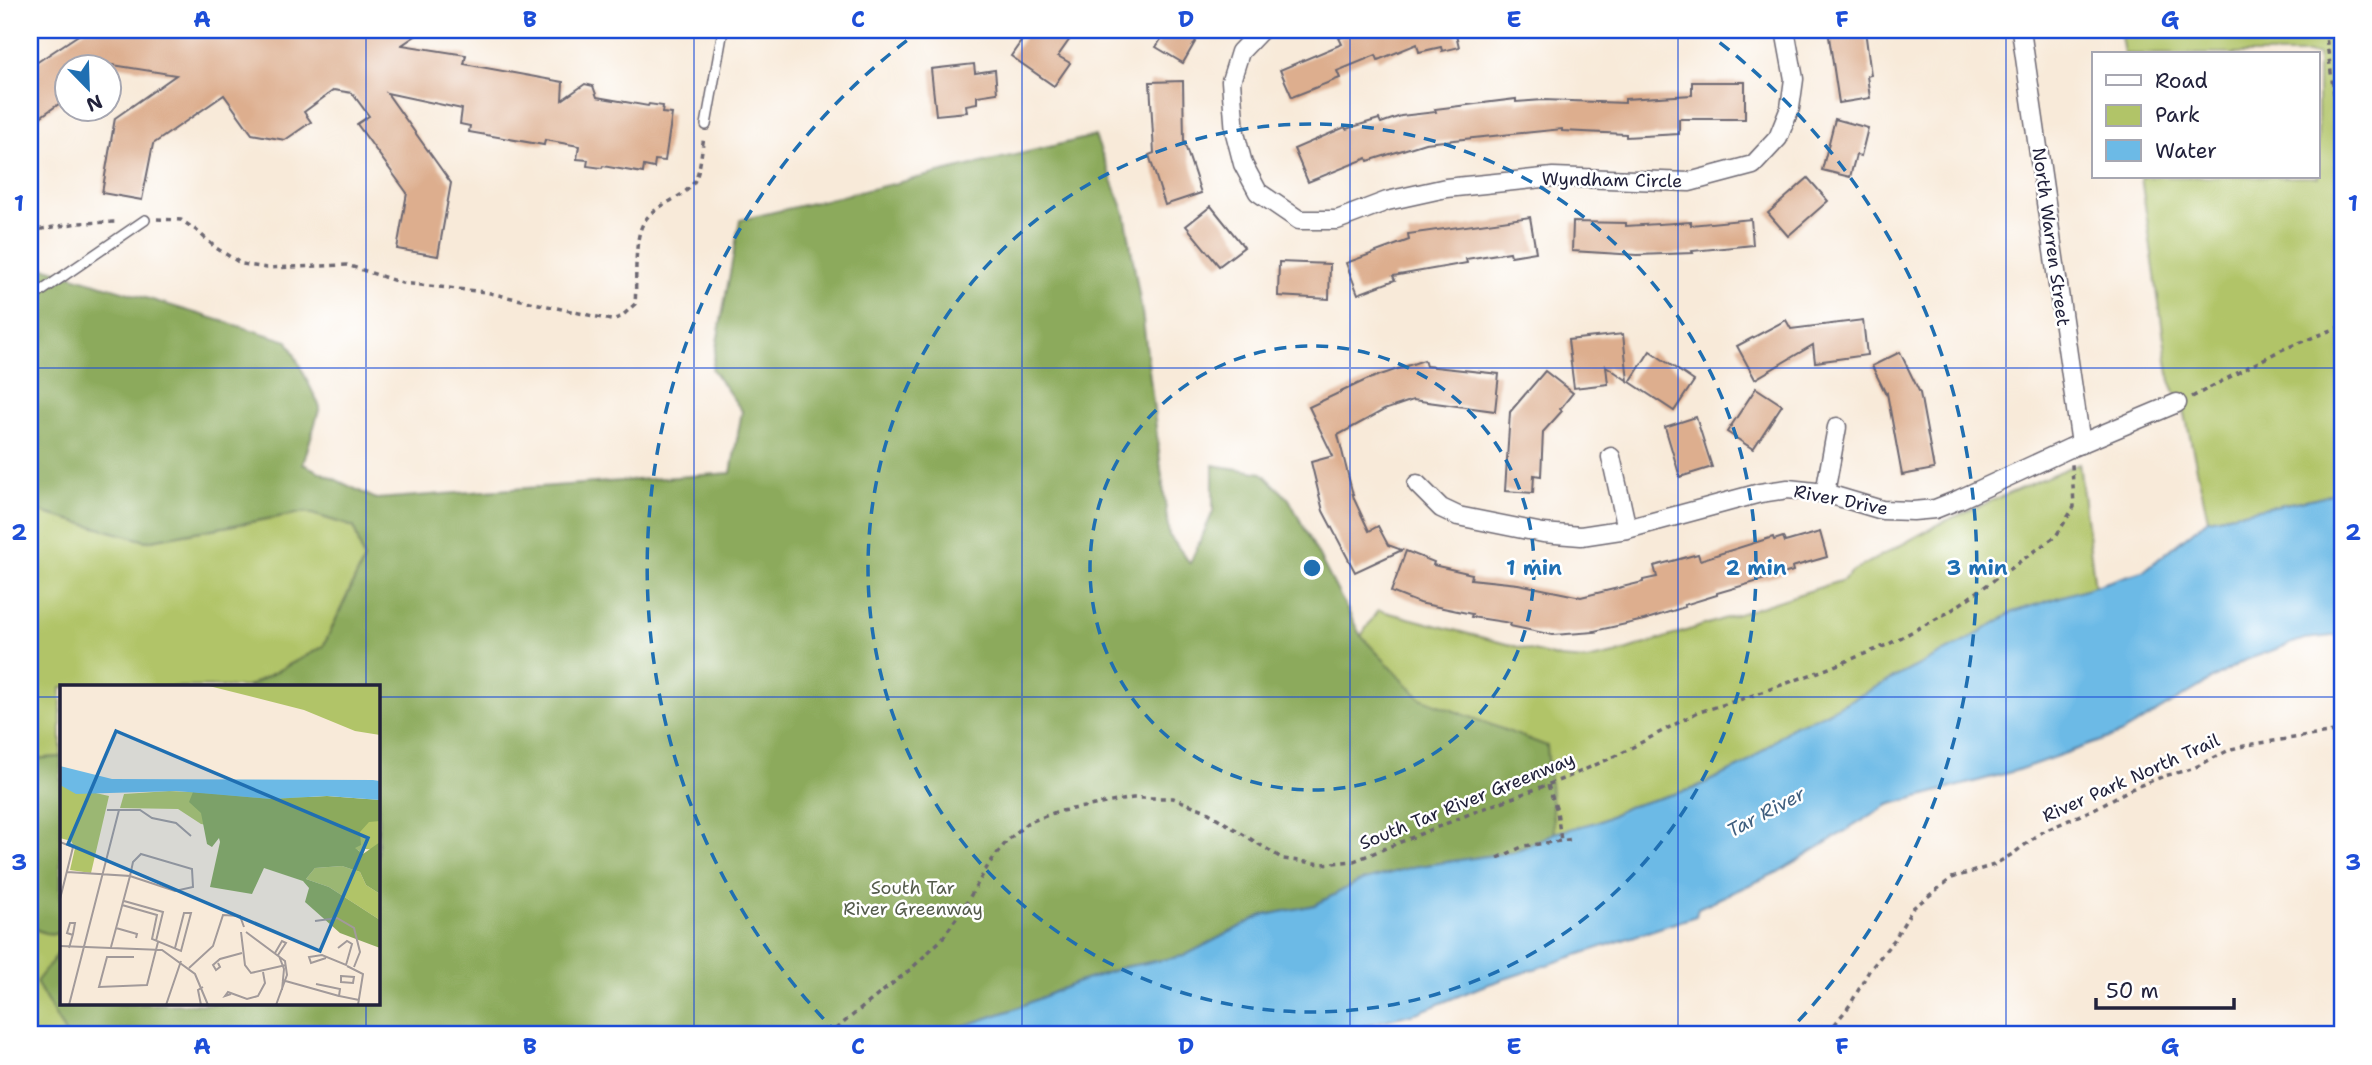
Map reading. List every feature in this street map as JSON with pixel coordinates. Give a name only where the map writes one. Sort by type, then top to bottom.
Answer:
[{"type":"street","name":"Wyndham Circle","points":[[1261,30],[1240,52],[1231,81],[1235,133],[1242,164],[1258,192],[1298,220],[1337,219],[1387,201],[1446,188],[1553,177],[1689,181],[1754,164],[1778,138],[1790,108],[1794,79],[1786,30]]},
{"type":"street","name":"North Warren Street","points":[[2021,30],[2081,444]]},
{"type":"street","name":"River Drive","points":[[1417,484],[1441,508],[1458,516],[1543,533],[1581,536],[1626,529],[1760,493],[1788,489],[1825,493],[1882,510],[1935,509],[2177,403]]},
{"type":"street","points":[[1825,493],[1837,427]]},
{"type":"street","points":[[1611,457],[1626,529]]},
{"type":"lane","points":[[706,125],[723,30]]},
{"type":"lane","points":[[30,299],[145,220]]},
{"type":"path","points":[[2325,30],[2342,150]]},
{"type":"path","points":[[30,232],[78,223],[164,218],[181,220],[216,248],[242,264],[267,268],[347,265],[402,283],[485,292],[611,320],[630,312],[635,304],[638,245],[642,225],[652,212],[692,185],[706,125]]},
{"type":"path","points":[[2177,403],[2281,350],[2342,326]]},
{"type":"path","name":"South Tar River Greenway","points":[[828,1035],[912,968],[942,939],[964,908],[989,864],[1007,841],[1027,823],[1056,812],[1133,798],[1173,798],[1204,810],[1283,859],[1322,864],[1354,862],[1618,755],[1696,713],[1824,670],[1887,645],[1949,612],[2056,536],[2074,507],[2073,466]]},
{"type":"path","name":"River Park North Trail","points":[[1806,1035],[1835,1024],[1913,908],[1952,878],[1994,865],[2042,832],[2132,789],[2164,776],[2192,769],[2231,749],[2342,731]]},
{"type":"path","points":[[1548,785],[1559,823],[1561,841]]},
{"type":"path","points":[[1498,859],[1524,846],[1574,839]]},
{"type":"green space","points":[[2120,30],[2342,30],[2342,489],[2325,496],[2208,519],[2185,414],[2170,381],[2141,178],[2320,178],[2320,52],[2124,52]]},
{"type":"green space","points":[[1095,136],[1125,213],[1142,312],[1169,535],[1190,563],[1213,512],[1213,465],[1262,473],[1289,499],[1361,636],[1420,698],[1547,746],[1554,833],[1514,852],[1413,867],[1358,882],[1315,905],[1261,916],[1184,956],[1124,967],[1076,983],[1012,1010],[936,1035],[66,1035],[36,982],[60,951],[60,1006],[380,1006],[380,685],[251,685],[323,647],[364,560],[354,527],[306,512],[146,541],[30,509],[30,263],[288,341],[320,407],[303,464],[376,499],[731,473],[742,411],[712,369],[740,220]]},
{"type":"green space","name":"South Tar River Greenway","points":[[2079,463],[2095,587],[2013,612],[1966,641],[1816,718],[1795,725],[1744,765],[1692,789],[1628,807],[1600,821],[936,1035],[30,1035],[30,927],[45,933],[60,934],[60,951],[53,960],[60,1006],[380,1006],[380,1003],[1361,636],[1378,610],[1560,658],[1586,660],[1615,654],[1843,580],[1853,571],[1945,521]]},
{"type":"green space","points":[[30,509],[146,541],[306,512],[354,527],[364,560],[323,647],[251,685],[60,685],[60,757],[30,759]]},
{"type":"green space","points":[[60,757],[60,934],[45,933],[30,927],[30,759]]},
{"type":"water","name":"Tar River","points":[[2342,489],[2342,635],[2304,639],[2243,661],[2120,734],[2015,771],[1888,805],[1778,872],[1698,908],[1696,916],[1483,986],[1419,1012],[1366,1025],[1342,1035],[936,1035],[1012,1010],[1076,983],[1124,967],[1184,956],[1261,916],[1315,905],[1358,882],[1413,867],[1514,852],[1554,833],[1600,821],[1628,807],[1692,789],[1744,765],[1795,725],[1816,718],[1966,641],[2013,612],[2145,570],[2208,519],[2325,496]]},
{"type":"building","points":[[86,30],[424,30],[402,45],[466,55],[464,64],[563,82],[562,100],[585,84],[593,86],[597,97],[663,106],[662,113],[672,114],[665,161],[655,160],[654,168],[644,166],[643,173],[587,166],[588,160],[577,159],[579,146],[545,140],[544,145],[469,132],[470,126],[460,124],[462,109],[387,93],[451,183],[438,256],[397,249],[407,193],[357,124],[369,116],[352,93],[334,90],[304,112],[311,122],[285,140],[252,134],[224,95],[153,144],[142,200],[102,193],[114,122],[122,122],[122,113],[176,75],[122,66],[122,52],[53,52]]},
{"type":"building","points":[[1029,30],[1063,30],[1072,36],[1058,56],[1070,63],[1054,86],[1011,56]]},
{"type":"building","points":[[1167,30],[1202,30],[1183,63],[1156,47]]},
{"type":"building","points":[[1361,30],[1455,30],[1459,47],[1442,51],[1441,47],[1419,52],[1417,44],[1378,60],[1376,55],[1337,71],[1340,78],[1292,97],[1280,70],[1342,44],[1339,38]]},
{"type":"building","points":[[1828,30],[1865,30],[1871,75],[1867,76],[1870,98],[1839,103]]},
{"type":"building","points":[[52,52],[52,109],[30,124],[30,67]]},
{"type":"building","points":[[974,64],[975,73],[995,70],[997,93],[977,96],[977,103],[966,105],[967,112],[936,115],[931,69]]},
{"type":"building","points":[[1183,81],[1184,142],[1201,193],[1165,205],[1149,155],[1154,153],[1150,82]]},
{"type":"building","points":[[1692,82],[1745,82],[1745,119],[1679,119],[1679,134],[1626,137],[1626,134],[1562,129],[1425,143],[1368,161],[1367,158],[1308,182],[1294,149],[1345,127],[1346,129],[1379,119],[1381,123],[1401,116],[1436,112],[1435,109],[1516,99],[1516,102],[1543,100],[1625,103],[1625,99],[1692,95]]},
{"type":"building","points":[[1835,119],[1868,128],[1861,156],[1856,155],[1850,177],[1822,170]]},
{"type":"building","points":[[1808,178],[1828,201],[1788,236],[1768,213]]},
{"type":"building","points":[[1211,206],[1244,247],[1219,266],[1186,226]]},
{"type":"building","points":[[1530,217],[1536,252],[1511,256],[1510,252],[1466,259],[1467,263],[1393,276],[1395,280],[1358,294],[1346,263],[1409,240],[1408,234]]},
{"type":"building","points":[[1751,219],[1753,245],[1692,251],[1693,253],[1637,255],[1572,251],[1573,222],[1626,223],[1626,226],[1691,222],[1691,225]]},
{"type":"building","points":[[1279,262],[1330,264],[1329,299],[1278,296]]},
{"type":"building","points":[[1786,320],[1791,329],[1863,320],[1867,355],[1815,362],[1813,345],[1755,379],[1737,346]]},
{"type":"building","points":[[1623,334],[1628,381],[1606,366],[1608,384],[1574,388],[1568,340]]},
{"type":"building","points":[[1650,351],[1694,381],[1674,411],[1630,382]]},
{"type":"building","points":[[1900,352],[1920,393],[1934,469],[1902,475],[1887,393],[1872,366]]},
{"type":"building","points":[[1424,360],[1426,366],[1499,374],[1495,411],[1413,400],[1384,410],[1338,435],[1354,499],[1369,531],[1378,526],[1388,545],[1402,550],[1355,572],[1323,511],[1311,462],[1333,456],[1309,407],[1366,380]]},
{"type":"building","points":[[1545,371],[1573,393],[1560,409],[1562,411],[1543,432],[1541,476],[1534,475],[1533,493],[1505,491],[1510,412]]},
{"type":"building","points":[[1756,388],[1782,405],[1753,449],[1727,432]]},
{"type":"building","points":[[1696,417],[1712,467],[1680,477],[1665,427]]},
{"type":"building","points":[[1820,532],[1827,557],[1792,567],[1793,571],[1717,593],[1684,605],[1685,607],[1595,632],[1553,635],[1510,626],[1511,623],[1471,617],[1472,614],[1419,603],[1391,592],[1406,551],[1434,562],[1433,565],[1472,574],[1471,579],[1518,584],[1581,597],[1657,577],[1654,566],[1698,554],[1700,560],[1773,537],[1774,540],[1783,537],[1785,542]]}]
